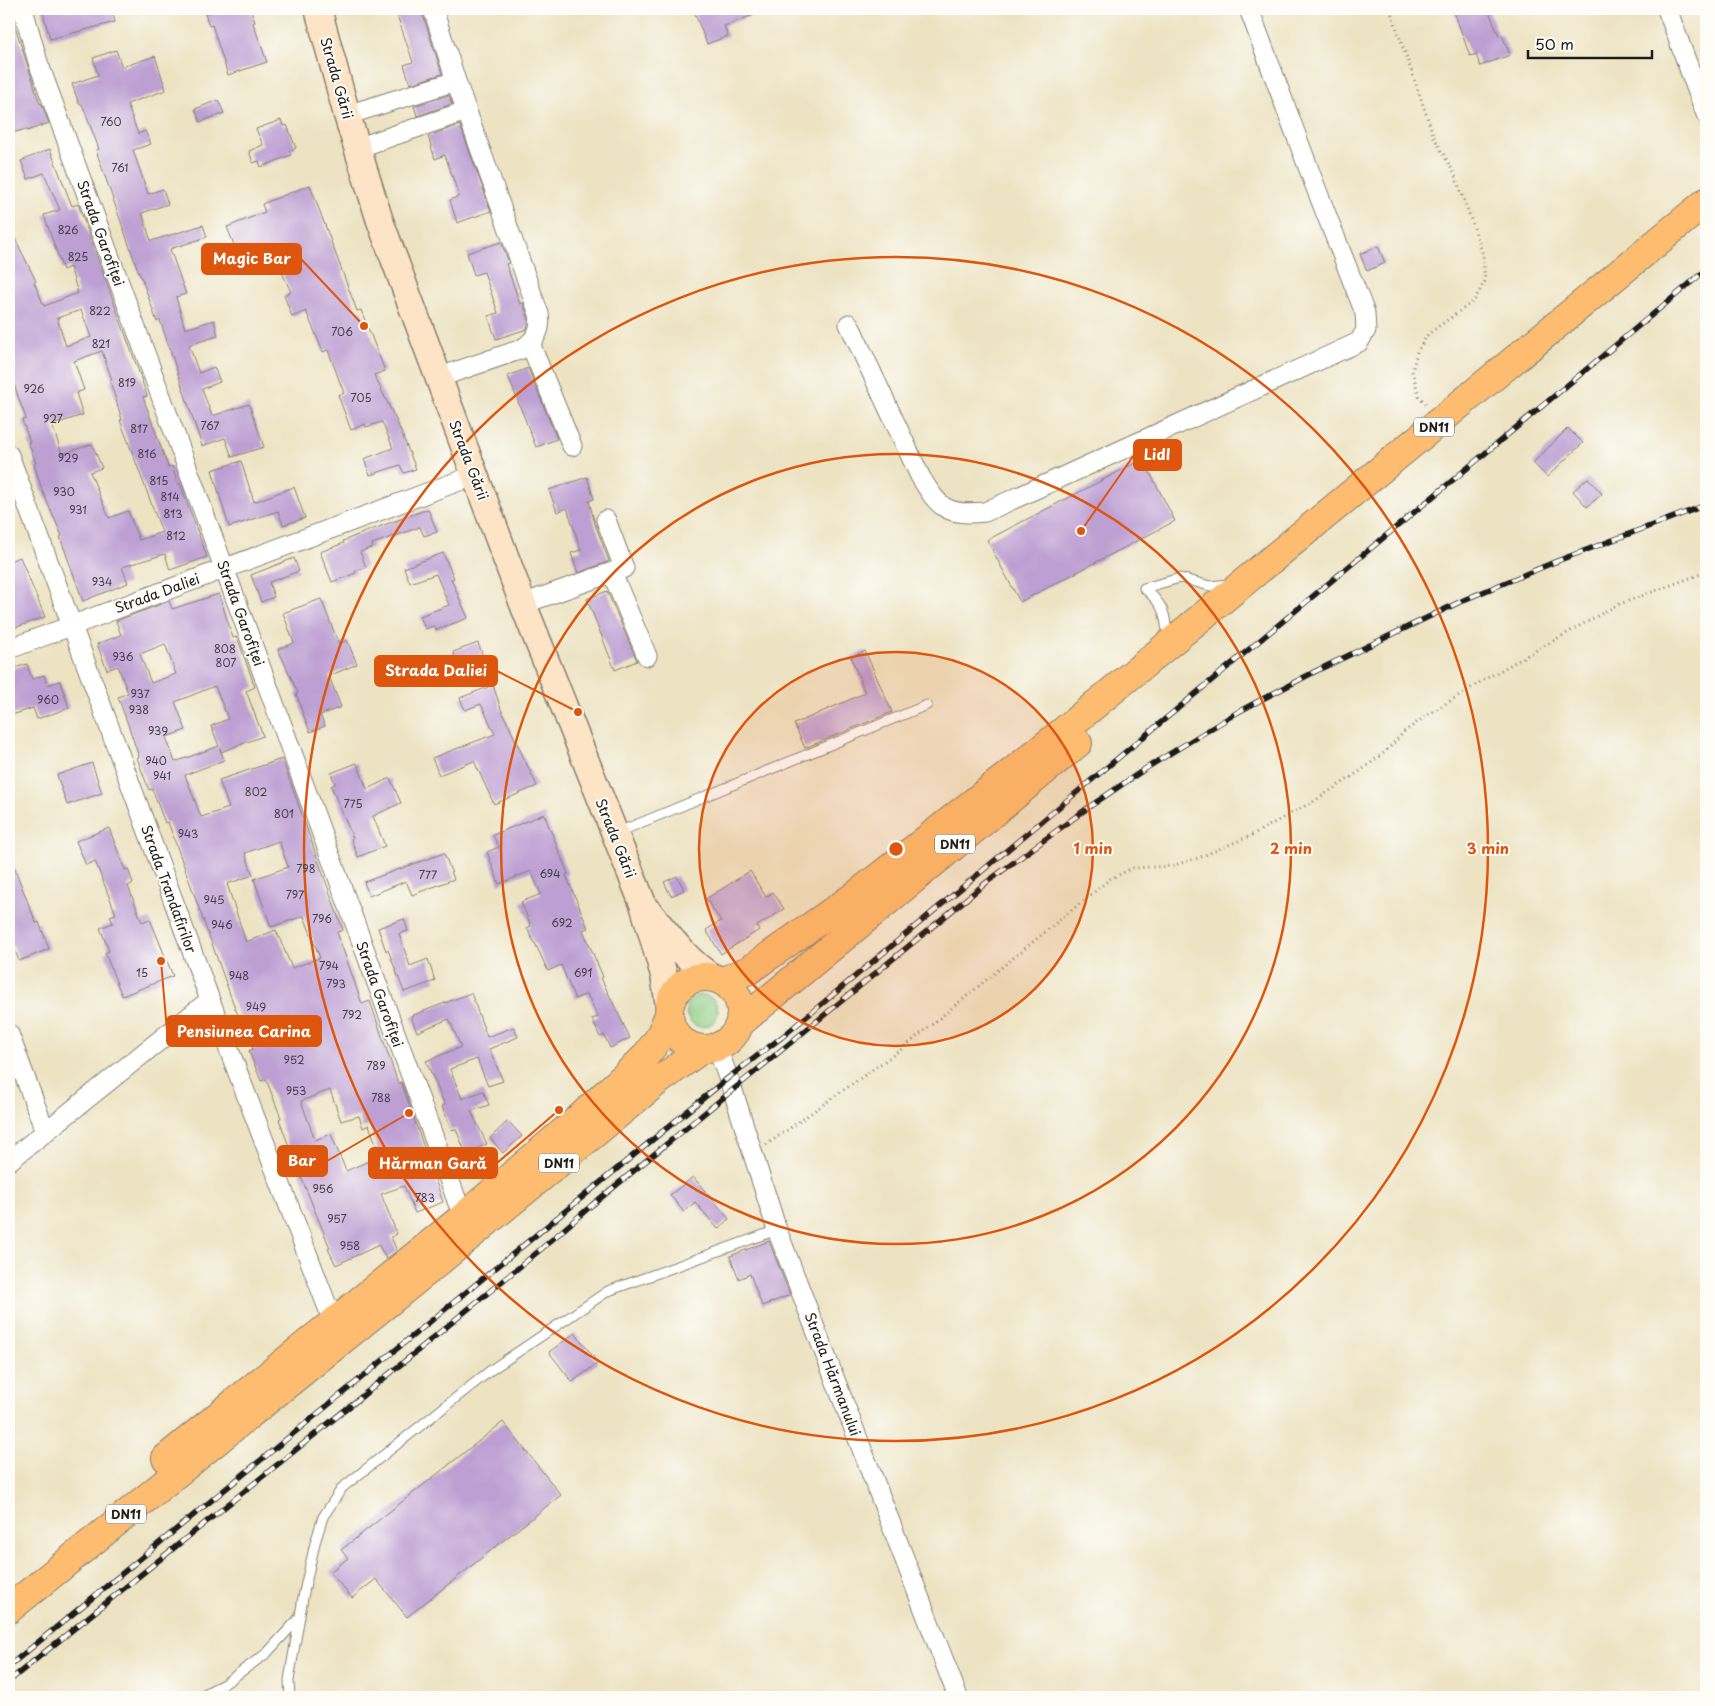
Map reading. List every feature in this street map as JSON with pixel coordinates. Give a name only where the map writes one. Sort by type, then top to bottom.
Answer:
[{"type":"highway","name":"DN11","points":[[9,1584],[463,1217],[576,1121],[644,1058],[659,1038],[673,995],[684,983],[700,976],[718,979],[749,970],[857,894],[1051,741],[1706,202]]},
{"type":"highway","name":"DN11","points":[[9,1609],[431,1268],[656,1082],[709,1048],[727,1042],[735,1034],[740,1023],[1706,226]]},
{"type":"highway","points":[[718,979],[733,989],[739,999],[742,1011],[740,1023]]},
{"type":"highway","points":[[669,1011],[672,1029],[679,1039],[690,1046],[709,1048]]},
{"type":"main road","name":"Strada Gării","points":[[318,9],[347,115],[380,221],[437,378],[523,604],[642,904]]},
{"type":"main road","points":[[642,904],[684,955],[700,969],[718,979]]},
{"type":"main road","points":[[642,904],[664,975],[669,1011]]},
{"type":"street","name":"Strada Garofiței","points":[[23,9],[38,62],[463,1217]]},
{"type":"street","points":[[433,9],[466,111],[538,314],[540,329],[530,343],[522,349],[437,378]]},
{"type":"street","points":[[849,324],[920,476],[933,499],[950,512],[966,514],[985,512],[1358,342],[1366,330],[1365,313],[1314,184],[1249,9]]},
{"type":"street","points":[[1667,9],[1706,114]]},
{"type":"street","points":[[347,115],[456,81]]},
{"type":"street","points":[[357,148],[466,111]]},
{"type":"street","points":[[530,343],[572,446]]},
{"type":"street","name":"Strada Trandafirilor","points":[[9,455],[210,1000],[333,1321]]},
{"type":"street","name":"Strada Daliei","points":[[9,649],[475,475]]},
{"type":"street","points":[[523,604],[624,568],[606,520]]},
{"type":"street","points":[[612,573],[647,656]]},
{"type":"street","points":[[9,1161],[210,1000]]},
{"type":"street","points":[[9,1034],[45,1131]]},
{"type":"street","name":"Strada Hărmanului","points":[[709,1048],[733,1091],[777,1230],[958,1697]]},
{"type":"lane","points":[[1169,644],[1166,616],[1159,600],[1144,588],[1180,578],[1210,586],[1244,583]]},
{"type":"lane","points":[[614,834],[928,705]]},
{"type":"lane","points":[[290,1697],[289,1680],[315,1543],[323,1517],[342,1488],[491,1370],[608,1292],[777,1230]]},
{"type":"lane","points":[[198,1697],[224,1684],[267,1654],[300,1617]]},
{"type":"path","points":[[1390,9],[1434,137],[1454,173],[1482,255],[1485,281],[1474,300],[1428,334],[1414,361],[1412,370],[1419,396],[1440,422]]},
{"type":"path","points":[[753,1154],[903,1048],[1110,879],[1133,868],[1170,866],[1198,858],[1250,836],[1314,801],[1359,772],[1385,752],[1404,732],[1487,678],[1614,606],[1706,572]]},
{"type":"green space","points":[[702,995],[708,996],[713,1000],[717,1005],[717,1017],[713,1022],[708,1026],[702,1027],[696,1026],[691,1022],[687,1017],[686,1011],[687,1005],[691,1000],[696,996]]},
{"type":"building","points":[[42,9],[112,9],[115,22],[50,39]]},
{"type":"building","points":[[220,9],[250,9],[267,62],[228,75],[212,25],[209,26],[205,14]]},
{"type":"building","points":[[395,9],[421,9],[442,74],[410,84],[404,65],[413,62]]},
{"type":"building","points":[[693,9],[767,10],[724,26],[728,36],[707,44]]},
{"type":"building","points":[[1453,9],[1488,9],[1499,36],[1502,35],[1510,55],[1480,66],[1476,54],[1470,56]]},
{"type":"building","points":[[12,17],[40,104],[49,123],[27,131],[26,129],[9,134],[9,18]]},
{"type":"building","points":[[116,50],[122,67],[155,56],[166,90],[127,104],[138,134],[145,131],[151,144],[133,150],[148,194],[163,189],[168,204],[142,213],[151,241],[203,225],[207,237],[170,249],[186,294],[176,297],[185,329],[214,320],[218,336],[189,345],[199,373],[214,367],[220,382],[202,389],[212,416],[249,404],[264,447],[232,457],[225,438],[202,446],[160,320],[157,322],[100,162],[96,150],[99,149],[82,104],[79,104],[72,84],[98,75],[93,58]]},
{"type":"building","points":[[449,95],[452,104],[417,116],[414,106]]},
{"type":"building","points":[[218,100],[224,113],[200,122],[195,109]]},
{"type":"building","points":[[281,120],[283,126],[287,125],[296,148],[289,151],[291,155],[261,167],[259,161],[253,163],[249,151],[263,145],[256,129]]},
{"type":"building","points":[[460,125],[491,211],[457,223],[450,200],[459,196],[445,155],[435,159],[428,136]]},
{"type":"building","points":[[50,149],[72,206],[78,204],[140,375],[147,396],[143,397],[168,467],[172,466],[178,484],[180,483],[207,557],[170,570],[165,554],[122,567],[128,583],[83,601],[60,537],[62,536],[42,490],[34,464],[36,463],[28,442],[30,442],[22,420],[26,419],[9,370],[9,226],[36,281],[34,282],[44,306],[78,293],[70,267],[63,270],[44,215],[60,210],[44,173],[28,179],[21,161]],"holes":[[[81,310],[91,337],[66,346],[57,318]],[[102,351],[112,380],[110,381],[122,420],[120,420],[162,532],[139,540],[128,511],[109,518],[90,472],[102,468],[92,444],[62,454],[52,425],[83,415],[76,393],[84,390],[74,361]]]},
{"type":"building","points":[[310,185],[357,311],[361,310],[385,371],[374,375],[397,422],[416,469],[404,473],[400,465],[370,475],[364,459],[393,448],[382,422],[366,427],[365,424],[351,430],[338,395],[344,393],[328,350],[323,352],[306,311],[292,317],[284,295],[291,292],[273,253],[242,265],[227,227],[265,212],[262,204]]},
{"type":"building","points":[[501,242],[509,263],[506,264],[520,304],[523,303],[528,317],[528,324],[527,329],[496,339],[488,316],[498,313],[484,272],[474,275],[467,253]]},
{"type":"building","points":[[1378,246],[1385,263],[1367,271],[1360,254]]},
{"type":"building","points":[[528,368],[557,439],[536,447],[508,376]]},
{"type":"building","points":[[1568,428],[1583,443],[1547,477],[1533,463]]},
{"type":"building","points":[[1143,459],[1175,521],[1020,602],[987,540]]},
{"type":"building","points":[[241,461],[254,502],[294,487],[305,518],[283,525],[278,511],[229,527],[212,470]]},
{"type":"building","points":[[587,477],[594,499],[589,501],[595,524],[609,561],[578,573],[571,553],[581,550],[567,508],[557,512],[549,490]]},
{"type":"building","points":[[1588,478],[1602,494],[1587,507],[1573,491]]},
{"type":"building","points":[[428,509],[437,532],[424,536],[420,527],[372,544],[373,547],[360,552],[366,567],[332,582],[320,552],[344,543],[343,541],[365,532]]},
{"type":"building","points":[[443,553],[454,578],[451,579],[468,618],[436,630],[434,626],[425,629],[420,616],[449,605],[436,574],[410,583],[404,568]]},
{"type":"building","points":[[20,557],[45,617],[9,630],[9,561]]},
{"type":"building","points":[[294,558],[299,571],[269,582],[274,597],[261,602],[251,575]]},
{"type":"building","points":[[607,591],[637,661],[615,670],[587,599]]},
{"type":"building","points":[[219,594],[233,638],[237,637],[255,687],[246,691],[263,736],[221,752],[224,760],[185,775],[201,817],[229,808],[219,780],[282,759],[343,930],[337,932],[362,1004],[370,1001],[398,1083],[401,1082],[443,1202],[415,1213],[404,1186],[381,1194],[397,1234],[391,1237],[397,1251],[386,1259],[379,1245],[336,1265],[328,1249],[330,1248],[291,1152],[279,1119],[281,1118],[266,1079],[261,1081],[249,1051],[253,1049],[235,1008],[168,822],[165,823],[152,789],[149,790],[137,758],[139,757],[118,697],[128,693],[118,666],[107,670],[97,644],[121,635],[116,621],[169,601],[172,609]],"holes":[[[165,644],[176,674],[151,683],[140,654]],[[215,686],[228,719],[211,726],[219,746],[175,762],[166,737],[186,730],[175,702]],[[279,841],[288,867],[254,879],[271,927],[304,916],[320,958],[292,968],[276,930],[246,942],[227,884],[253,875],[245,853]],[[330,1090],[341,1121],[359,1116],[363,1128],[369,1125],[380,1156],[346,1171],[331,1134],[315,1140],[301,1101]]]},
{"type":"building","points":[[321,599],[339,644],[347,640],[357,664],[329,676],[341,707],[320,715],[325,726],[310,732],[296,694],[298,693],[278,649],[294,643],[283,613]]},
{"type":"building","points":[[478,643],[485,661],[471,666],[468,660],[457,664],[453,652]]},
{"type":"building","points":[[865,651],[892,712],[805,748],[794,724],[865,693],[851,657]]},
{"type":"building","points":[[27,664],[32,679],[44,675],[47,685],[60,681],[69,708],[37,719],[33,708],[9,716],[9,670]]},
{"type":"building","points":[[493,685],[501,709],[537,786],[494,804],[474,761],[439,775],[432,758],[495,734],[481,704],[465,710],[460,698]]},
{"type":"building","points":[[92,763],[102,793],[67,805],[57,775]]},
{"type":"building","points":[[357,763],[367,789],[390,778],[401,803],[373,816],[385,846],[358,857],[351,839],[353,838],[331,786],[335,784],[331,773]]},
{"type":"building","points":[[544,814],[588,928],[583,930],[603,977],[601,978],[630,1038],[610,1048],[604,1035],[600,1037],[592,1019],[598,1017],[587,994],[575,999],[561,965],[548,971],[527,928],[531,926],[521,902],[541,894],[531,871],[499,884],[487,852],[499,847],[493,835]]},
{"type":"building","points":[[109,828],[125,870],[128,869],[133,883],[128,886],[142,922],[150,919],[173,976],[122,996],[105,953],[109,951],[100,928],[113,923],[110,916],[116,914],[95,861],[86,865],[76,841]]},
{"type":"building","points":[[444,853],[454,879],[412,895],[406,881],[369,896],[364,882]]},
{"type":"building","points":[[9,854],[36,923],[39,922],[49,949],[19,961],[13,945],[9,947]]},
{"type":"building","points":[[750,871],[766,897],[773,892],[784,909],[757,926],[759,930],[721,954],[706,930],[721,921],[706,899]]},
{"type":"building","points":[[677,876],[684,890],[671,896],[664,882]]},
{"type":"building","points":[[404,919],[408,931],[399,934],[410,966],[428,959],[435,981],[404,992],[378,928]]},
{"type":"building","points":[[471,993],[487,1037],[514,1027],[518,1037],[489,1049],[503,1081],[488,1086],[477,1059],[450,1069],[462,1099],[483,1091],[489,1105],[471,1111],[487,1144],[466,1154],[456,1129],[451,1130],[442,1106],[445,1105],[426,1061],[461,1047],[449,1019],[417,1032],[411,1016]]},
{"type":"building","points":[[508,1121],[522,1136],[503,1153],[490,1138]]},
{"type":"building","points":[[693,1177],[729,1219],[718,1229],[695,1202],[684,1212],[670,1195]]},
{"type":"building","points":[[769,1241],[790,1295],[762,1306],[750,1274],[739,1279],[730,1256]]},
{"type":"building","points":[[575,1333],[598,1363],[572,1382],[549,1352]]},
{"type":"building","points":[[503,1422],[561,1495],[407,1617],[376,1579],[352,1598],[330,1572],[348,1558],[341,1550]]},
{"type":"railway","points":[[9,1666],[728,1078],[782,1037],[1706,270]]},
{"type":"railway","points":[[9,1681],[355,1402],[592,1205],[987,882],[1089,807],[1148,767],[1238,712],[1316,671],[1466,599],[1557,561],[1706,505]]},
{"type":"place","name":"Magic Bar","points":[[364,326]]},
{"type":"place","name":"Lidl","points":[[1081,531]]},
{"type":"place","name":"Strada Daliei","points":[[578,712]]},
{"type":"place","name":"Pensiunea Carina","points":[[161,961]]},
{"type":"place","name":"Hărman Gară","points":[[559,1110]]},
{"type":"place","name":"Bar","points":[[409,1113]]}]
